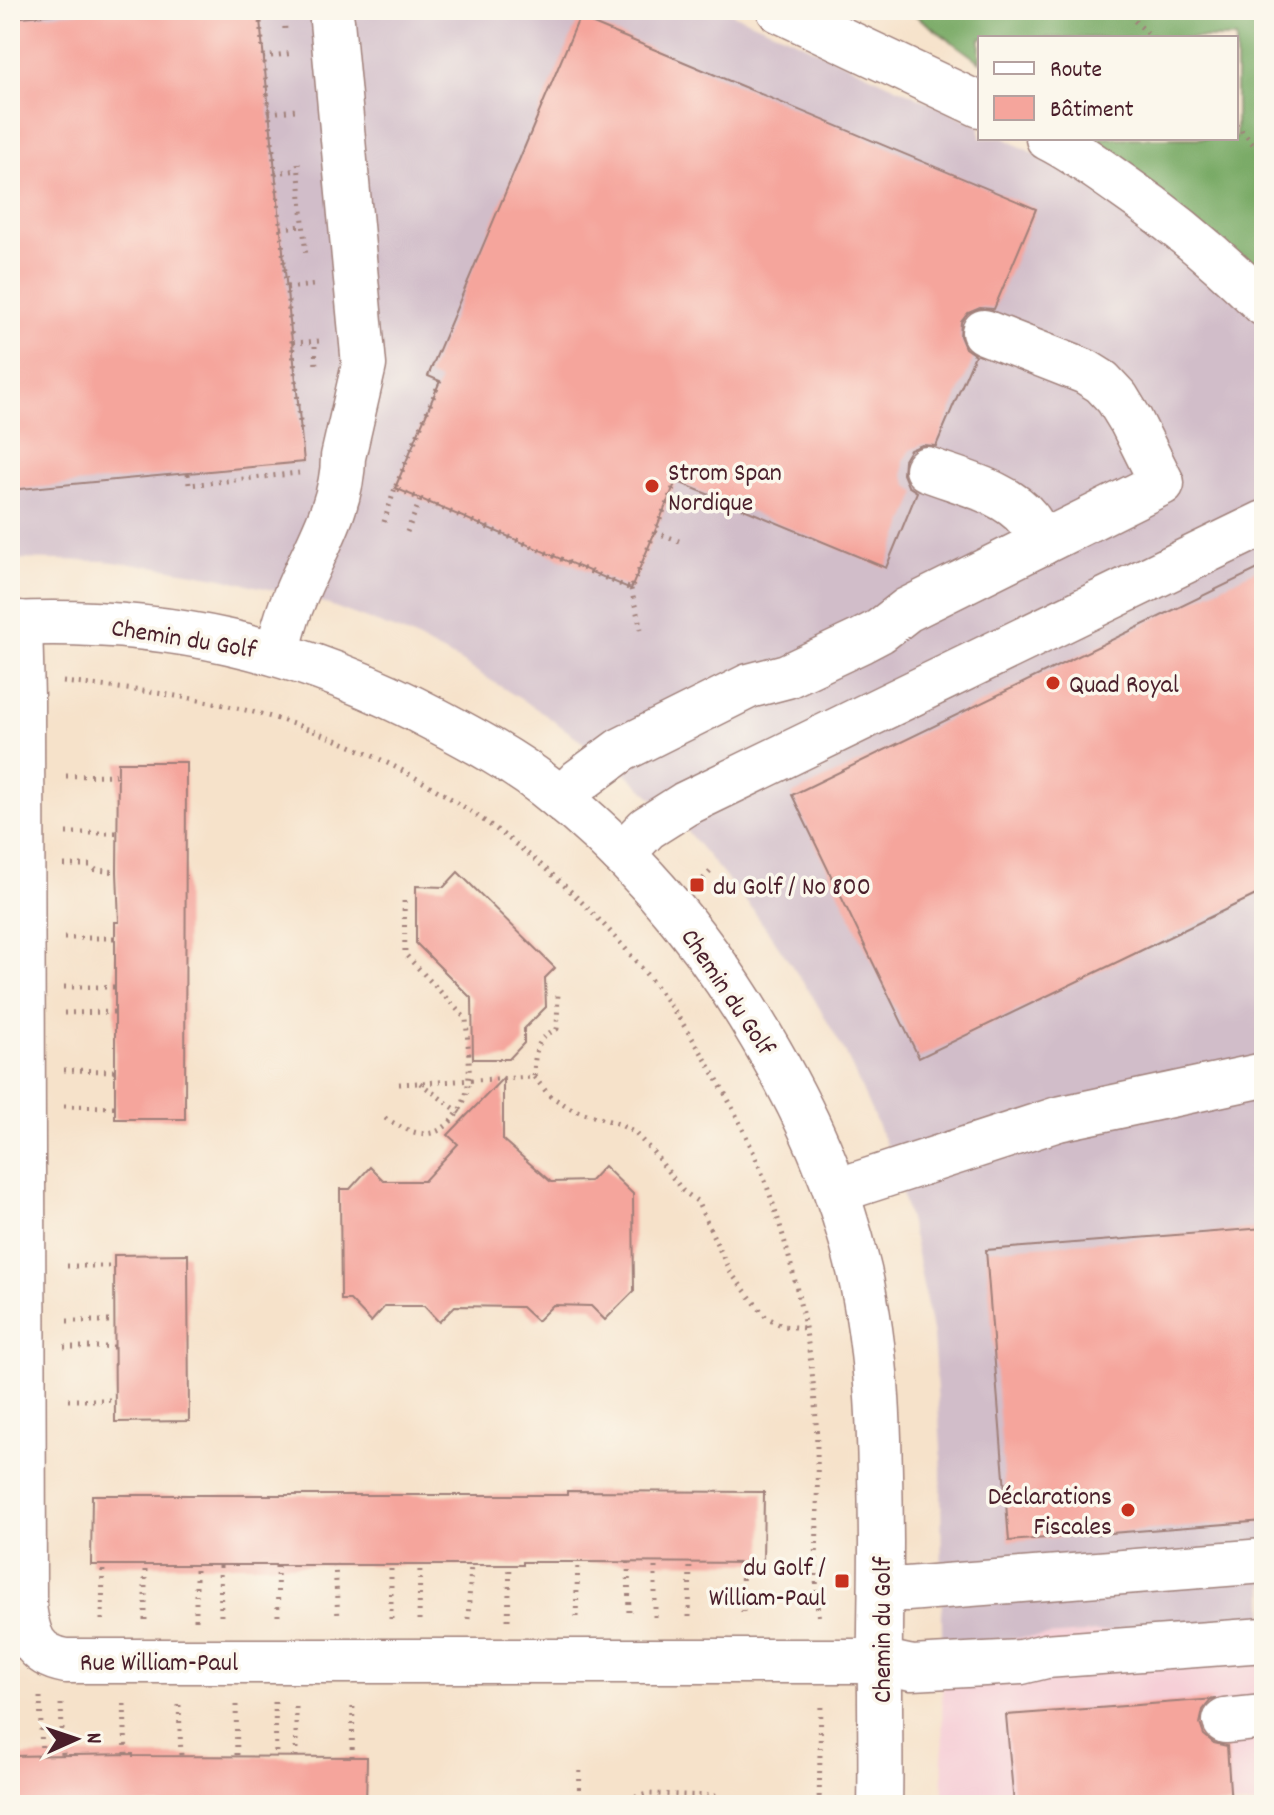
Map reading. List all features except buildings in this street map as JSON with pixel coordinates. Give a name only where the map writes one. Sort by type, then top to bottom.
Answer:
[{"type":"street","points":[[779,10],[978,104]]},
{"type":"street","points":[[277,653],[293,600],[334,509],[364,365],[332,21]]},
{"type":"street","points":[[1051,140],[1144,201],[1264,304]]},
{"type":"street","points":[[561,799],[579,781],[621,750],[749,686],[787,676],[871,636],[907,610],[1162,483],[1131,421],[1117,398],[1102,382],[1086,372],[984,332]]},
{"type":"street","points":[[927,469],[1006,501],[1031,523],[1042,543]]},
{"type":"street","points":[[622,854],[647,828],[685,804],[1264,523]]},
{"type":"street","name":"Chemin du Golf","points":[[15,624],[136,626],[233,642],[334,673],[404,703],[485,746],[561,799],[622,854],[710,956],[741,1001],[802,1108],[836,1191],[860,1274],[876,1380],[880,1438],[880,1805]]},
{"type":"street","name":"Rue William-Paul","points":[[15,624],[22,682],[17,1185],[24,1606],[31,1638],[43,1654],[66,1661],[880,1661]]},
{"type":"street","points":[[836,1191],[1058,1119],[1264,1075]]},
{"type":"street","points":[[881,1589],[1264,1561]]},
{"type":"street","points":[[880,1661],[912,1668],[953,1666],[1264,1640]]},
{"type":"path","points":[[264,10],[259,11],[263,57],[303,447]]},
{"type":"path","points":[[281,10],[284,11],[286,39]]},
{"type":"path","points":[[1123,10],[1151,36]]},
{"type":"path","points":[[263,57],[288,53],[289,68]]},
{"type":"path","points":[[292,96],[294,125]]},
{"type":"path","points":[[269,113],[293,110]]},
{"type":"path","points":[[1238,126],[1264,157]]},
{"type":"path","points":[[297,155],[311,300]]},
{"type":"path","points":[[275,173],[298,170]]},
{"type":"path","points":[[281,228],[303,226]]},
{"type":"path","points":[[287,288],[309,286]]},
{"type":"path","points":[[313,328],[316,376]]},
{"type":"path","points":[[293,343],[314,342]]},
{"type":"path","points":[[384,522],[440,381]]},
{"type":"path","points":[[298,401],[307,400]]},
{"type":"path","points":[[188,474],[189,485],[305,472]]},
{"type":"path","points":[[641,629],[631,589],[676,481]]},
{"type":"path","points":[[395,488],[631,589]]},
{"type":"path","points":[[407,532],[421,498]]},
{"type":"path","points":[[655,532],[679,541]]},
{"type":"path","points":[[57,681],[211,703],[277,719],[355,748],[407,773],[461,806],[530,855],[576,895],[617,937],[692,1039],[726,1097],[748,1140],[787,1249],[814,1383],[820,1628]]},
{"type":"path","points":[[56,776],[117,775]]},
{"type":"path","points":[[56,833],[117,833]]},
{"type":"path","points":[[56,865],[90,865],[96,870],[117,872]]},
{"type":"path","points":[[385,1118],[404,1129],[426,1134],[438,1132],[459,1112],[469,1080],[466,1019],[405,954],[404,899]]},
{"type":"path","points":[[56,938],[115,938]]},
{"type":"path","points":[[56,987],[115,987]]},
{"type":"path","points":[[558,991],[557,1029],[547,1033],[540,1041],[535,1055],[534,1077],[550,1096],[574,1110],[619,1124],[635,1133],[683,1191],[697,1201],[730,1272],[766,1317],[783,1326],[805,1328]]},
{"type":"path","points":[[56,1013],[115,1012]]},
{"type":"path","points":[[56,1070],[115,1071]]},
{"type":"path","points":[[399,1084],[534,1077]]},
{"type":"path","points":[[419,1083],[466,1117]]},
{"type":"path","points":[[56,1106],[115,1107]]},
{"type":"path","points":[[56,1267],[114,1266]]},
{"type":"path","points":[[56,1321],[114,1321]]},
{"type":"path","points":[[56,1347],[115,1347]]},
{"type":"path","points":[[56,1400],[115,1400]]},
{"type":"path","points":[[576,1629],[578,1562]]},
{"type":"path","points":[[628,1562],[629,1629]]},
{"type":"path","points":[[655,1562],[655,1628]]},
{"type":"path","points":[[689,1629],[690,1562]]},
{"type":"path","points":[[742,1562],[743,1628]]},
{"type":"path","points":[[335,1564],[338,1630]]},
{"type":"path","points":[[391,1564],[391,1629]]},
{"type":"path","points":[[468,1629],[471,1564]]},
{"type":"path","points":[[101,1630],[103,1565]]},
{"type":"path","points":[[145,1565],[145,1630]]},
{"type":"path","points":[[196,1565],[196,1630]]},
{"type":"path","points":[[419,1629],[420,1565]]},
{"type":"path","points":[[508,1629],[510,1565]]},
{"type":"path","points":[[220,1566],[221,1630]]},
{"type":"path","points":[[277,1566],[279,1630]]},
{"type":"path","points":[[40,1694],[42,1756]]},
{"type":"path","points":[[123,1695],[126,1755]]},
{"type":"path","points":[[275,1695],[276,1757]]},
{"type":"path","points":[[819,1805],[822,1695]]},
{"type":"path","points":[[61,1696],[63,1755]]},
{"type":"path","points":[[179,1696],[181,1756]]},
{"type":"path","points":[[236,1696],[237,1756]]},
{"type":"path","points":[[296,1696],[296,1757]]},
{"type":"path","points":[[352,1757],[353,1696]]},
{"type":"path","points":[[580,1765],[579,1802],[648,1794],[718,1796],[730,1800],[733,1805]]},
{"type":"shaded area","points":[[10,10],[723,10],[978,125],[978,140],[1008,140],[1099,188],[1264,323],[1264,1619],[942,1644],[941,1446],[933,1336],[914,1239],[893,1160],[846,1054],[777,944],[686,830],[629,776],[540,711],[458,660],[409,635],[316,600],[159,567],[103,561],[10,559]]},
{"type":"shaded area","points":[[1264,1619],[1264,1805],[943,1805],[942,1644]]},
{"type":"green space","points":[[908,10],[1264,10],[1264,281],[1088,140],[1238,140],[1238,36],[978,36],[978,61]]},
{"type":"place","name":"Strom Span Nordique","points":[[652,486]]},
{"type":"place","name":"Quad Royal","points":[[1053,683]]},
{"type":"place","name":"du Golf / No 800","points":[[697,885]]},
{"type":"place","name":"Déclarations Fiscales","points":[[1128,1510]]},
{"type":"place","name":"du Golf / William-Paul","points":[[842,1581]]}]
